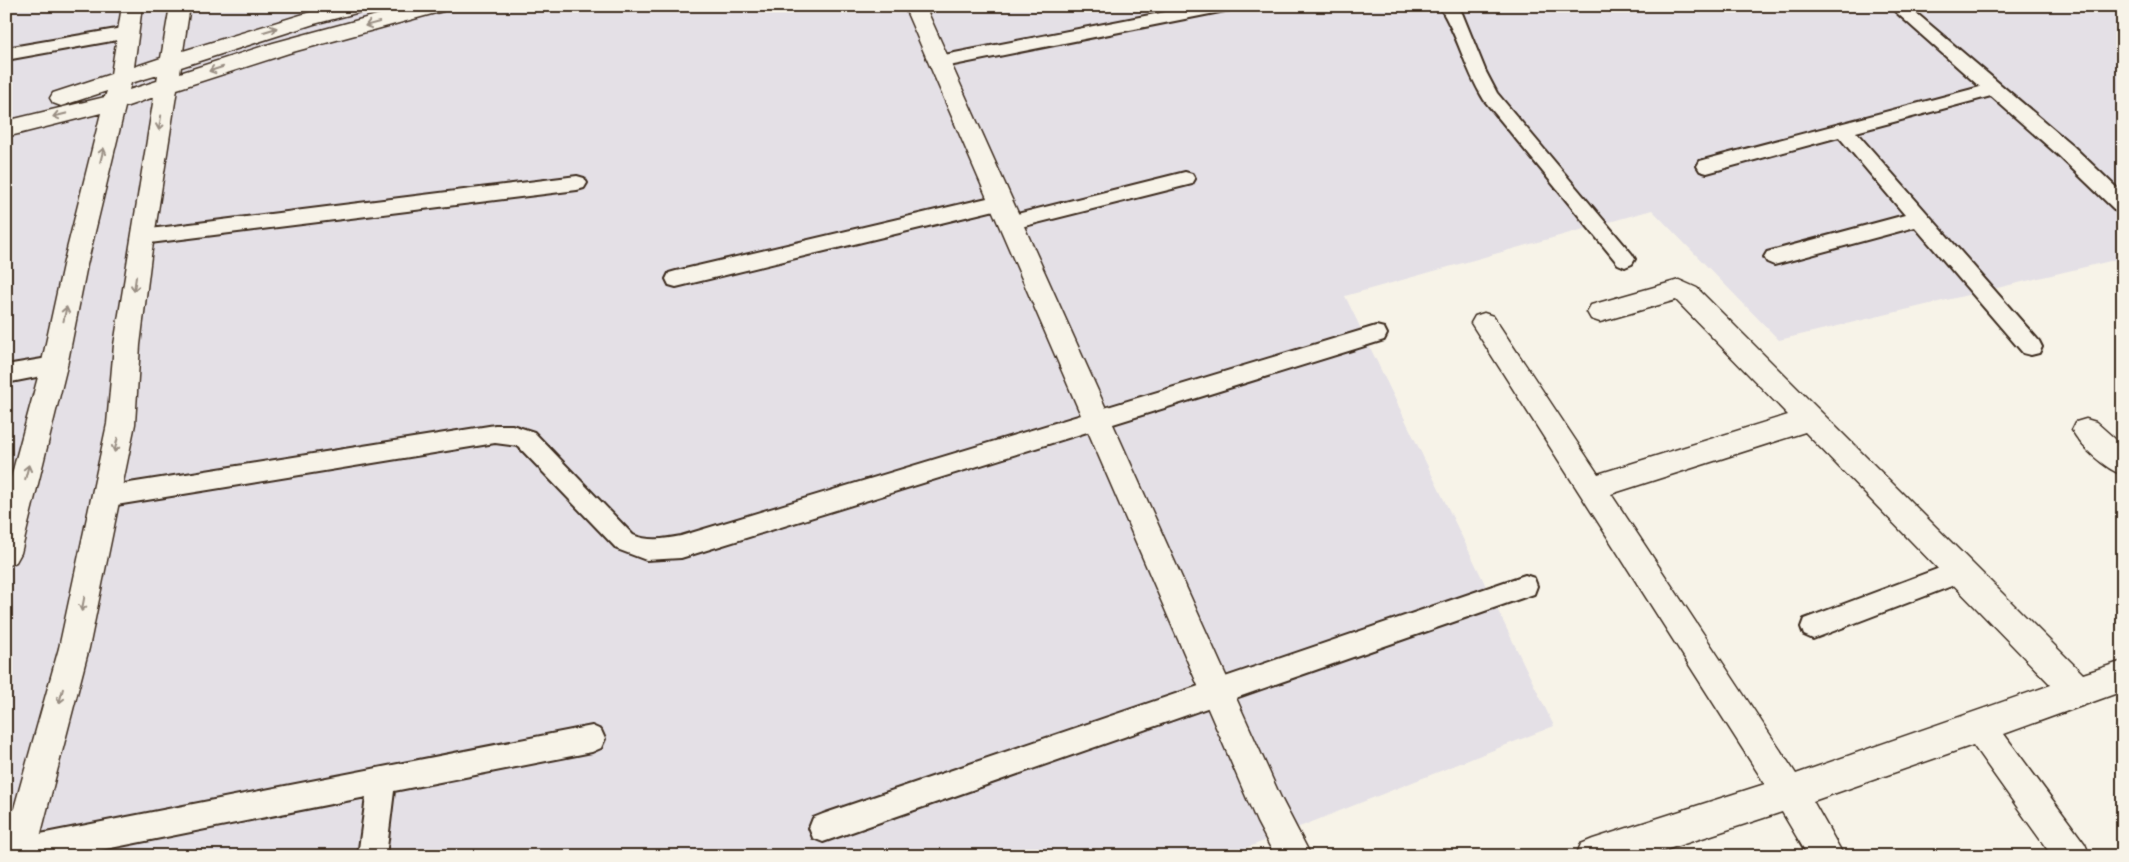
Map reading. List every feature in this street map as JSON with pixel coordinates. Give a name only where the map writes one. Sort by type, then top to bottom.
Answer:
[{"type":"street","points":[[6,553],[54,366],[75,265],[118,90],[132,6]]},
{"type":"street","points":[[19,854],[74,648],[104,497],[121,424],[127,345],[142,237],[180,6]]},
{"type":"street","points":[[6,129],[169,73],[307,19],[357,6]]},
{"type":"street","points":[[169,73],[281,48],[436,6]]},
{"type":"street","points":[[914,6],[1269,810],[1294,856]]},
{"type":"street","points":[[6,112],[74,94],[118,90]]},
{"type":"street","points":[[1600,312],[1672,291],[1684,292],[2077,690]]},
{"type":"street","points":[[1484,323],[1790,794],[1827,856]]},
{"type":"street","points":[[1592,488],[1810,419]]},
{"type":"street","points":[[2086,430],[2123,463]]},
{"type":"street","points":[[1593,856],[1790,794],[1980,728],[2077,690],[2123,676]]},
{"type":"street","points":[[1980,728],[2073,856]]},
{"type":"lane","points":[[939,62],[1224,6]]},
{"type":"lane","points":[[1447,6],[1459,24],[1476,72],[1490,96],[1625,259]]},
{"type":"lane","points":[[1897,6],[2065,150],[2123,206]]},
{"type":"lane","points":[[6,54],[128,33]]},
{"type":"lane","points":[[1707,166],[1994,89]]},
{"type":"lane","points":[[1844,130],[2031,347]]},
{"type":"lane","points":[[676,279],[1004,213],[1185,179]]},
{"type":"lane","points":[[142,237],[577,183]]},
{"type":"lane","points":[[1774,258],[1921,218]]},
{"type":"lane","points":[[104,497],[495,434],[512,434],[526,439],[626,542],[640,550],[659,550],[681,547],[1098,421],[1376,334]]},
{"type":"lane","points":[[6,374],[54,366]]},
{"type":"lane","points":[[1812,627],[1961,571]]},
{"type":"lane","points":[[823,828],[1526,586]]},
{"type":"lane","points":[[19,854],[592,739]]},
{"type":"lane","points":[[372,856],[382,780]]},
{"type":"shaded area","points":[[6,6],[2123,6],[2123,258],[1779,340],[1652,210],[1345,296],[1554,726],[1226,856],[6,856]]}]
